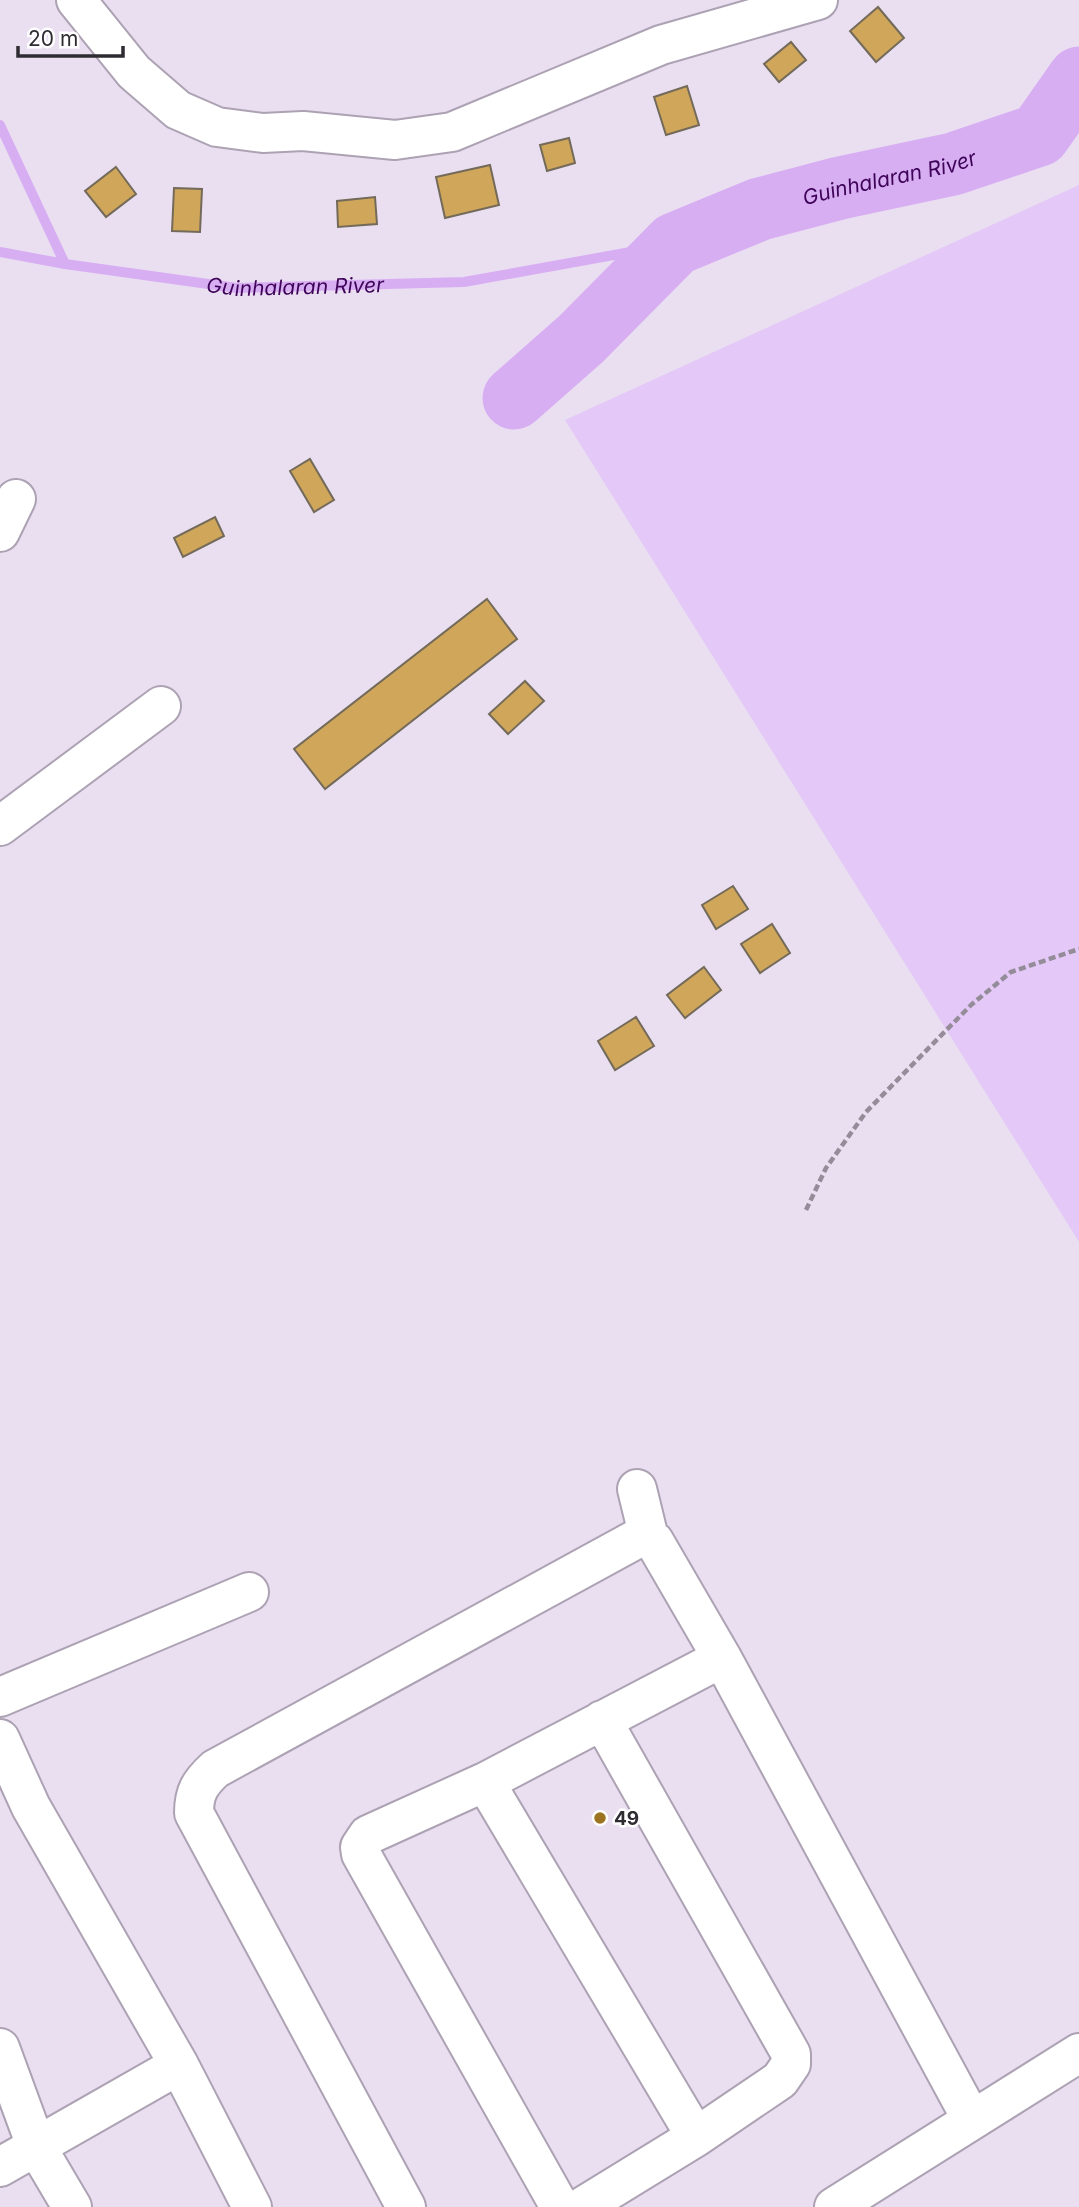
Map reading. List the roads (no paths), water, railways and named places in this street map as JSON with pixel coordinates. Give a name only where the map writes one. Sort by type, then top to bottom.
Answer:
[{"type":"street","points":[[76,0],[134,72],[178,110],[217,127],[263,133],[303,131],[395,140],[452,132],[661,45],[818,0]]},
{"type":"street","points":[[0,826],[161,706]]},
{"type":"street","points":[[637,1489],[649,1538]]},
{"type":"street","points":[[406,2207],[194,1813],[194,1796],[201,1782],[215,1769],[640,1537],[654,1541],[722,1658],[972,2120]]},
{"type":"street","points":[[0,1697],[249,1592]]},
{"type":"street","points":[[560,2207],[361,1854],[360,1847],[368,1835],[485,1782],[722,1658]]},
{"type":"street","points":[[583,2207],[696,2137],[780,2080],[791,2064],[791,2054],[603,1720]]},
{"type":"street","points":[[0,1738],[31,1807],[179,2066],[252,2207]]},
{"type":"street","points":[[485,1782],[696,2137]]},
{"type":"street","points":[[0,2048],[36,2146],[72,2207]]},
{"type":"street","points":[[834,2207],[972,2120],[1076,2061]]},
{"type":"street","points":[[0,2167],[179,2066]]},
{"type":"waterway","name":"Guinhalaran River","points":[[514,398],[581,339],[675,244],[760,209],[840,188],[953,164],[1039,135],[1079,78]]},
{"type":"waterway","name":"Guinhalaran River","points":[[0,125],[65,264]]},
{"type":"waterway","name":"Guinhalaran River","points":[[0,252],[65,264],[237,288],[464,282],[675,244]]},
{"type":"place","name":"49","points":[[600,1818]]}]
